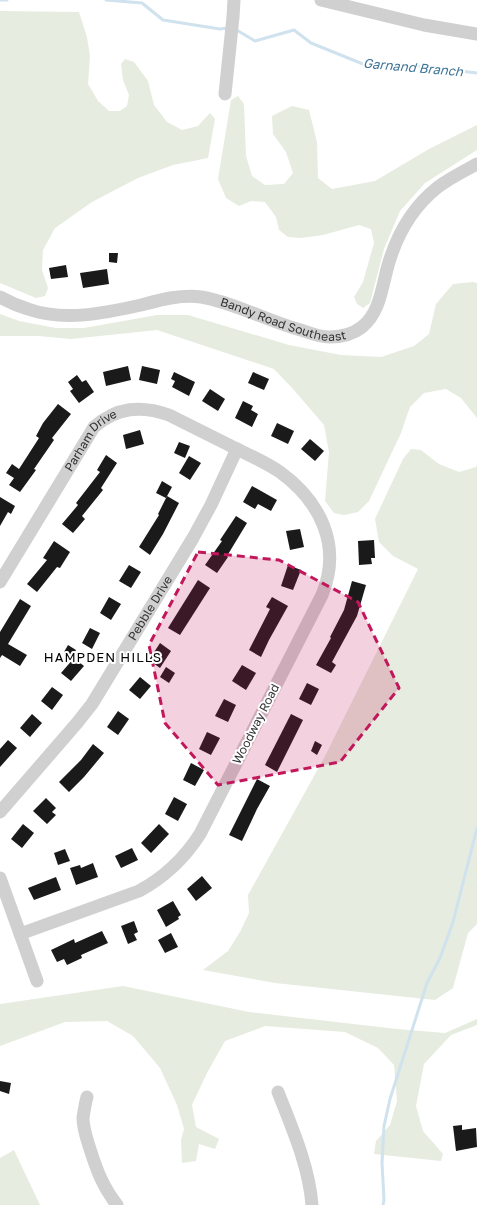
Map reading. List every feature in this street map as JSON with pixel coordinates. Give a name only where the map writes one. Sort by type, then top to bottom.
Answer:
[{"type":"street","points":[[225,94],[234,0]]},
{"type":"street","points":[[321,0],[424,25],[477,34]]},
{"type":"street","name":"Bandy Road Southeast","points":[[0,297],[29,310],[60,315],[83,315],[110,312],[171,298],[198,296],[213,299],[292,328],[318,335],[329,337],[345,335],[360,328],[374,313],[379,303],[396,242],[404,226],[415,211],[438,187],[477,164]]},
{"type":"street","name":"Parham Drive","points":[[0,582],[87,437],[94,427],[112,414],[129,410],[154,410],[169,415],[237,449]]},
{"type":"street","name":"Pebble Drive","points":[[0,812],[92,704],[193,538],[211,505],[237,449]]},
{"type":"street","name":"Woodway Road","points":[[20,934],[139,891],[163,876],[191,849],[322,595],[329,571],[330,553],[325,528],[317,510],[308,498],[281,473],[237,449]]},
{"type":"street","points":[[0,878],[37,981]]},
{"type":"street","points":[[278,1092],[307,1174],[312,1205]]},
{"type":"street","points":[[87,1097],[83,1120],[85,1131],[100,1178],[108,1194],[117,1205]]},
{"type":"highlighted area","points":[[198,552],[279,560],[358,602],[399,688],[340,762],[218,785],[165,723],[149,645]]},
{"type":"shaded area","points":[[0,11],[79,12],[87,37],[90,56],[88,84],[98,101],[109,111],[120,111],[127,106],[129,95],[123,80],[121,64],[125,59],[134,62],[148,81],[154,105],[167,122],[182,130],[198,126],[210,113],[215,119],[208,158],[173,165],[138,178],[92,202],[55,228],[43,250],[42,270],[48,288],[45,296],[36,298],[0,283]]},
{"type":"shaded area","points":[[238,96],[244,104],[246,156],[252,176],[265,185],[284,184],[293,173],[286,152],[273,134],[272,116],[292,106],[309,110],[317,142],[318,178],[332,189],[375,181],[429,149],[477,125],[477,150],[425,183],[400,211],[384,249],[370,303],[363,308],[357,304],[354,297],[363,282],[374,243],[371,229],[359,225],[323,235],[301,238],[288,237],[279,230],[276,217],[265,202],[251,201],[239,206],[226,198],[218,179],[231,100]]},
{"type":"shaded area","points":[[477,283],[477,418],[461,398],[446,389],[424,393],[410,407],[401,433],[369,501],[358,512],[344,515],[334,513],[325,501],[329,452],[324,425],[274,369],[157,330],[71,339],[38,336],[0,336],[0,314],[19,321],[56,328],[84,328],[157,315],[188,315],[289,345],[341,355],[381,357],[414,346],[429,334],[436,304],[453,284]]},
{"type":"shaded area","points":[[411,449],[421,450],[439,464],[459,472],[476,467],[477,465],[477,924],[468,933],[453,988],[435,1000],[275,983],[203,970],[228,951],[240,932],[249,913],[248,895],[324,758],[418,569],[393,556],[379,542],[375,519],[403,459]]},
{"type":"shaded area","points":[[123,986],[249,1012],[397,1029],[445,1033],[477,1019],[477,1025],[451,1035],[424,1064],[416,1106],[423,1131],[443,1154],[441,1161],[374,1154],[376,1141],[390,1125],[397,1101],[394,1065],[378,1048],[345,1032],[265,1026],[225,1041],[207,1073],[192,1105],[196,1127],[219,1139],[215,1149],[199,1144],[196,1161],[182,1163],[181,1140],[184,1129],[177,1105],[160,1068],[133,1036],[107,1021],[65,1022],[0,1046],[0,1004]]},
{"type":"shaded area","points":[[14,1150],[40,1205],[0,1205],[0,1158]]},
{"type":"building","points":[[109,253],[118,253],[117,263],[109,262]]},
{"type":"building","points":[[66,265],[68,277],[51,279],[49,268]]},
{"type":"building","points":[[107,269],[109,284],[83,288],[80,273]]},
{"type":"building","points":[[128,366],[131,380],[106,386],[103,372]]},
{"type":"building","points":[[142,366],[160,370],[157,384],[139,380]]},
{"type":"building","points":[[174,372],[195,382],[189,396],[172,387],[175,381],[171,379]]},
{"type":"building","points":[[253,372],[269,379],[264,390],[248,383]]},
{"type":"building","points":[[77,375],[82,382],[86,380],[94,392],[79,403],[70,391],[73,389],[68,382]]},
{"type":"building","points":[[210,389],[225,399],[218,411],[202,401]]},
{"type":"building","points":[[243,401],[253,406],[251,410],[258,414],[252,427],[235,418]]},
{"type":"building","points":[[58,404],[71,414],[52,438],[54,440],[34,469],[36,470],[20,492],[9,485],[14,478],[6,473],[12,464],[19,469],[39,438],[36,436],[43,423]]},
{"type":"building","points":[[277,423],[294,431],[288,444],[271,436]]},
{"type":"building","points":[[140,430],[144,444],[126,449],[123,435]]},
{"type":"building","points":[[310,439],[324,451],[315,461],[301,449]]},
{"type":"building","points":[[179,442],[190,446],[185,458],[174,453]]},
{"type":"building","points":[[106,455],[117,463],[101,488],[103,490],[82,516],[85,519],[73,533],[62,524],[78,505],[76,503],[100,472],[97,470]]},
{"type":"building","points":[[189,456],[201,463],[190,480],[179,473]]},
{"type":"building","points":[[162,481],[172,487],[166,498],[156,493]]},
{"type":"building","points":[[252,486],[277,500],[271,511],[258,504],[255,509],[243,502]]},
{"type":"building","points":[[167,496],[179,503],[150,555],[139,547],[159,515],[158,514]]},
{"type":"building","points":[[0,497],[15,506],[11,514],[8,512],[0,526]]},
{"type":"building","points":[[236,516],[247,523],[227,556],[228,557],[217,573],[205,565],[222,541],[220,540]]},
{"type":"building","points":[[300,529],[304,547],[290,550],[286,531]]},
{"type":"building","points":[[374,540],[375,558],[371,558],[372,564],[359,565],[358,541]]},
{"type":"building","points":[[54,541],[70,552],[60,568],[57,567],[37,592],[27,584],[47,560],[43,558]]},
{"type":"building","points":[[129,565],[141,572],[131,588],[119,581]]},
{"type":"building","points":[[288,565],[301,570],[293,590],[281,586]]},
{"type":"building","points":[[198,580],[210,588],[180,635],[168,628]]},
{"type":"building","points":[[352,581],[366,585],[357,616],[332,662],[336,665],[331,673],[316,665],[344,610]]},
{"type":"building","points":[[109,597],[121,604],[111,620],[100,613]]},
{"type":"building","points":[[272,597],[288,606],[261,657],[249,650],[270,609],[266,607]]},
{"type":"building","points":[[20,599],[31,606],[8,644],[27,655],[20,666],[2,655],[0,658],[0,632]]},
{"type":"building","points":[[90,628],[100,633],[92,649],[82,643]]},
{"type":"building","points":[[160,643],[171,651],[160,668],[149,660]]},
{"type":"building","points":[[68,645],[76,650],[72,657],[64,652]]},
{"type":"building","points":[[74,658],[84,666],[71,681],[61,673]]},
{"type":"building","points":[[242,665],[256,673],[246,690],[232,681]]},
{"type":"building","points":[[166,667],[175,673],[169,683],[160,677]]},
{"type":"building","points":[[140,677],[151,686],[140,699],[129,690]]},
{"type":"building","points":[[307,683],[319,689],[311,705],[299,699]]},
{"type":"building","points":[[52,687],[63,695],[52,710],[41,701]]},
{"type":"building","points":[[224,699],[236,705],[228,722],[215,716]]},
{"type":"building","points":[[118,711],[129,719],[118,735],[107,727]]},
{"type":"building","points":[[32,714],[42,723],[30,737],[20,728]]},
{"type":"building","points":[[291,714],[303,720],[277,772],[265,765]]},
{"type":"building","points":[[207,732],[220,738],[211,755],[199,749]]},
{"type":"building","points":[[8,740],[17,748],[0,767],[0,749]]},
{"type":"building","points":[[315,741],[322,745],[317,755],[311,751]]},
{"type":"building","points":[[93,744],[104,753],[69,792],[59,782],[81,760]]},
{"type":"building","points":[[191,763],[204,770],[195,786],[183,780]]},
{"type":"building","points":[[257,779],[270,786],[242,841],[229,835]]},
{"type":"building","points":[[174,797],[187,804],[178,821],[165,814]]},
{"type":"building","points":[[46,798],[56,808],[52,812],[56,815],[47,824],[33,811]]},
{"type":"building","points":[[23,824],[34,833],[22,848],[11,839]]},
{"type":"building","points":[[159,824],[169,834],[151,853],[141,843]]},
{"type":"building","points":[[132,848],[138,860],[121,868],[115,856]]},
{"type":"building","points":[[65,849],[70,861],[58,865],[54,853]]},
{"type":"building","points":[[93,863],[98,877],[76,885],[70,868],[80,865],[81,868]]},
{"type":"building","points":[[202,876],[212,888],[196,901],[187,889]]},
{"type":"building","points":[[56,877],[61,890],[34,900],[28,888]]},
{"type":"building","points":[[173,901],[181,915],[178,917],[179,919],[166,927],[157,910]]},
{"type":"building","points":[[134,921],[138,932],[134,934],[137,940],[128,944],[121,926]]},
{"type":"building","points":[[102,931],[108,943],[81,955],[82,958],[67,965],[64,959],[57,962],[51,950],[74,939],[75,943]]},
{"type":"building","points":[[171,933],[178,947],[165,953],[158,940]]},
{"type":"building","points":[[0,1081],[11,1083],[9,1094],[0,1091]]},
{"type":"building","points":[[462,1125],[462,1130],[476,1128],[477,1147],[456,1151],[453,1126]]},
{"type":"waterway","name":"Garnand Branch","points":[[0,0],[7,0]]},
{"type":"waterway","name":"Garnand Branch","points":[[106,0],[142,3],[163,20],[220,29],[228,28]]},
{"type":"waterway","name":"Garnand Branch","points":[[235,29],[255,41],[294,30],[311,43],[363,64],[391,63],[477,73]]},
{"type":"waterway","points":[[383,1205],[382,1163],[384,1126],[390,1099],[427,983],[440,958],[453,922],[477,828]]},
{"type":"district","name":"HAMPDEN HILLS","points":[[103,657]]}]
